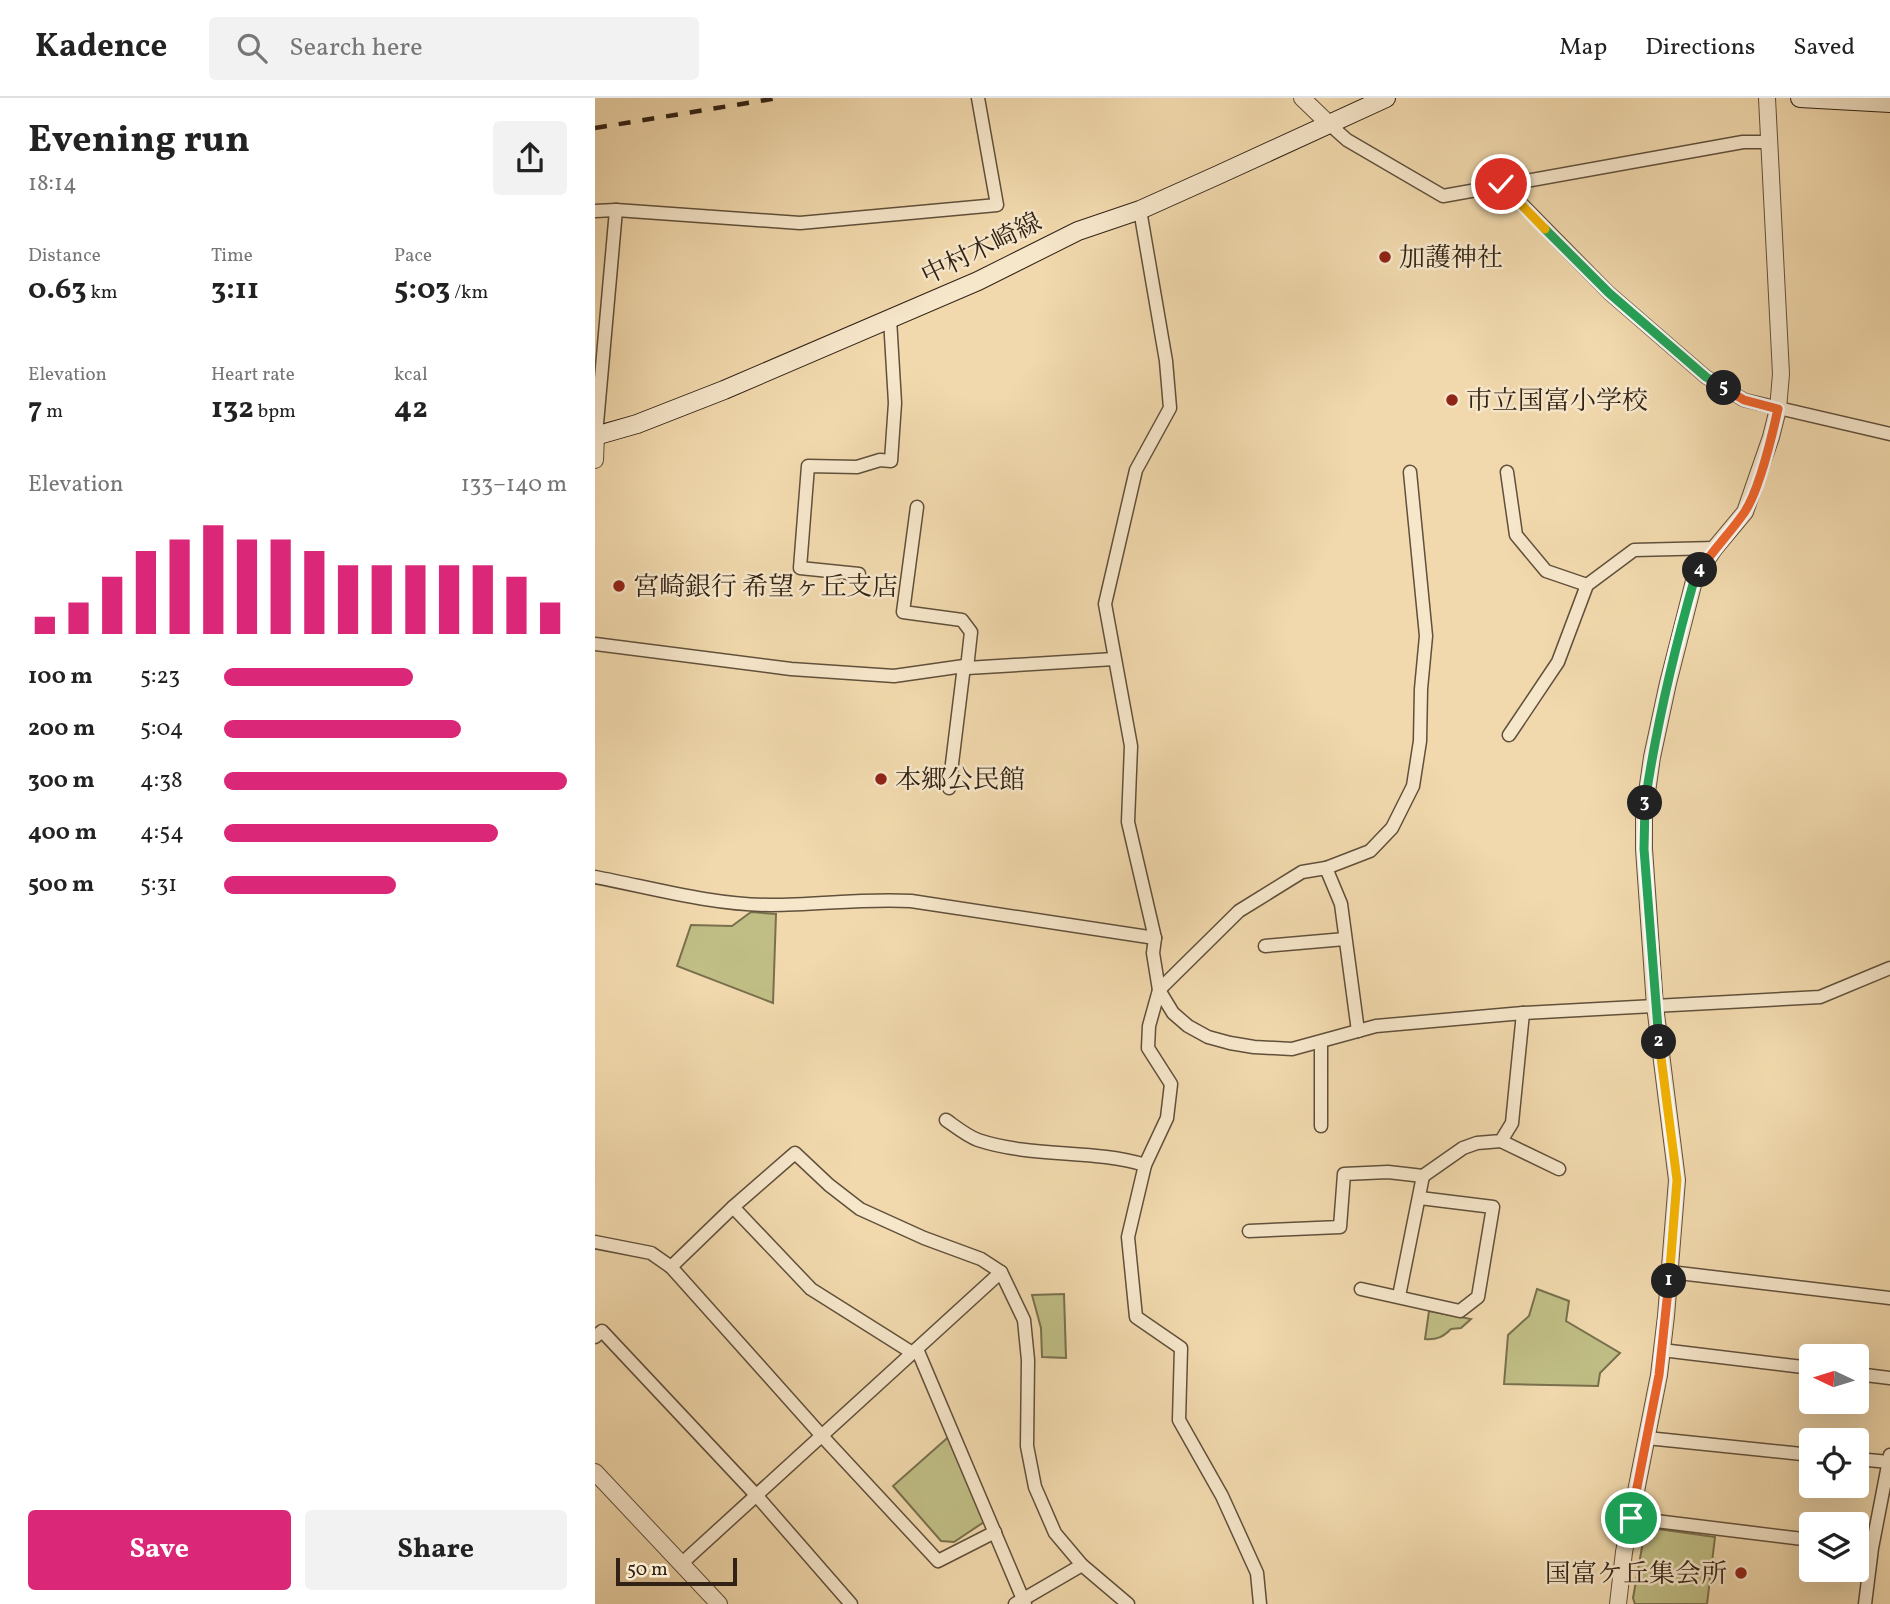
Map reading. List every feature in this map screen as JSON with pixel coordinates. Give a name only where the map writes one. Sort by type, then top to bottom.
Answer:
[{"type":"main road","name":"中村木崎線","points":[[596,436],[637,424],[724,390],[890,319],[978,281],[1078,231],[1140,210],[1386,98]]},
{"type":"main road","points":[[1800,98],[1890,103]]},
{"type":"street","points":[[595,211],[616,210],[800,223],[997,205],[978,98]]},
{"type":"street","points":[[1301,98],[1347,141],[1443,196],[1742,142],[1769,142]]},
{"type":"street","points":[[1618,1604],[1662,1350],[1677,1180],[1655,1006],[1644,813],[1652,757],[1695,577],[1745,512],[1778,409],[1780,374],[1767,98]]},
{"type":"street","points":[[1501,184],[1609,293],[1706,377],[1744,400],[1890,434]]},
{"type":"street","points":[[595,460],[616,210]]},
{"type":"street","points":[[1140,210],[1166,361],[1170,408],[1136,470],[1105,604],[1131,746],[1128,822],[1155,938],[1153,953],[1159,990],[1173,1013],[1188,1026],[1208,1037],[1254,1047],[1292,1049],[1376,1026],[1523,1013],[1821,997],[1890,968]]},
{"type":"street","points":[[859,574],[800,568],[808,466],[857,467],[880,460],[891,461],[895,403],[890,319]]},
{"type":"street","points":[[1260,1604],[1257,1573],[1222,1496],[1179,1419],[1181,1348],[1136,1317],[1128,1237],[1145,1164],[1167,1118],[1171,1084],[1148,1048],[1149,1026],[1159,990],[1239,911],[1302,872],[1326,868],[1370,851],[1392,828],[1413,786],[1420,741],[1426,636],[1410,472]]},
{"type":"street","points":[[1507,472],[1516,535],[1546,571],[1587,585]]},
{"type":"street","points":[[917,507],[903,612],[962,620],[971,632],[949,788]]},
{"type":"street","points":[[1509,735],[1558,662],[1587,585],[1634,550],[1715,548]]},
{"type":"street","points":[[595,644],[791,669],[894,676],[966,667],[1114,659]]},
{"type":"street","points":[[1326,868],[1341,904],[1358,1031]]},
{"type":"street","points":[[595,877],[719,902],[770,905],[878,899],[911,901],[1155,938]]},
{"type":"street","points":[[1265,946],[1345,939]]},
{"type":"street","points":[[1500,1141],[1512,1124],[1523,1013]]},
{"type":"street","points":[[1321,1043],[1321,1126]]},
{"type":"street","points":[[946,1120],[976,1139],[1000,1145],[1051,1154],[1130,1160],[1145,1164]]},
{"type":"street","points":[[1249,1231],[1341,1227],[1345,1174],[1388,1172],[1423,1176],[1464,1148],[1477,1143],[1500,1141],[1559,1169]]},
{"type":"street","points":[[671,1267],[733,1207],[795,1153],[860,1209],[913,1234],[981,1259],[1001,1272],[1024,1320],[1028,1360],[1027,1446],[1035,1487],[1055,1534],[1082,1565],[1128,1604]]},
{"type":"street","points":[[1399,1296],[1423,1176]]},
{"type":"street","points":[[1361,1289],[1460,1311],[1478,1297],[1493,1207],[1420,1198]]},
{"type":"street","points":[[733,1207],[811,1289],[914,1350],[995,1532],[1021,1602],[1082,1565]]},
{"type":"street","points":[[595,1242],[651,1252],[671,1267],[938,1561],[995,1532]]},
{"type":"street","points":[[681,1564],[1001,1272]]},
{"type":"street","points":[[1670,1272],[1890,1298]]},
{"type":"street","points":[[595,1337],[602,1331],[756,1495],[851,1604]]},
{"type":"street","points":[[1662,1350],[1799,1367]]},
{"type":"street","points":[[1869,1375],[1890,1378]]},
{"type":"street","points":[[1647,1438],[1799,1454]]},
{"type":"street","points":[[1865,1604],[1872,1548],[1889,1459],[1869,1459]]},
{"type":"street","points":[[595,1472],[719,1604]]},
{"type":"street","points":[[1631,1518],[1799,1539]]},
{"type":"shaded area","points":[[751,912],[776,914],[773,1003],[677,966],[691,925],[732,926]]},
{"type":"shaded area","points":[[1537,1289],[1569,1301],[1566,1321],[1620,1353],[1600,1373],[1598,1386],[1504,1384],[1508,1335],[1529,1316]]},
{"type":"shaded area","points":[[1064,1294],[1066,1358],[1042,1357],[1041,1328],[1032,1295]]},
{"type":"shaded area","points":[[1429,1311],[1471,1319],[1461,1328],[1451,1329],[1440,1337],[1425,1339]]},
{"type":"shaded area","points":[[954,1432],[984,1522],[954,1542],[941,1541],[893,1486]]},
{"type":"shaded area","points":[[1649,1530],[1715,1537],[1707,1604],[1635,1604],[1633,1598],[1644,1536]]},
{"type":"railway","points":[[595,128],[778,98]]},
{"type":"place","name":"加護神社","points":[[1385,257]]},
{"type":"place","name":"市立国富小学校","points":[[1452,400]]},
{"type":"place","name":"宮崎銀行 希望ヶ丘支店","points":[[619,586]]},
{"type":"place","name":"本郷公民館","points":[[881,779]]},
{"type":"place","name":"国富ケ丘集会所","points":[[1741,1573]]},
{"type":"route","points":[[1501,184],[1609,293],[1706,377],[1744,400],[1778,409],[1760,474],[1745,512],[1695,577],[1652,757],[1644,813],[1655,1006],[1677,1180],[1659,1375],[1631,1518]]}]
